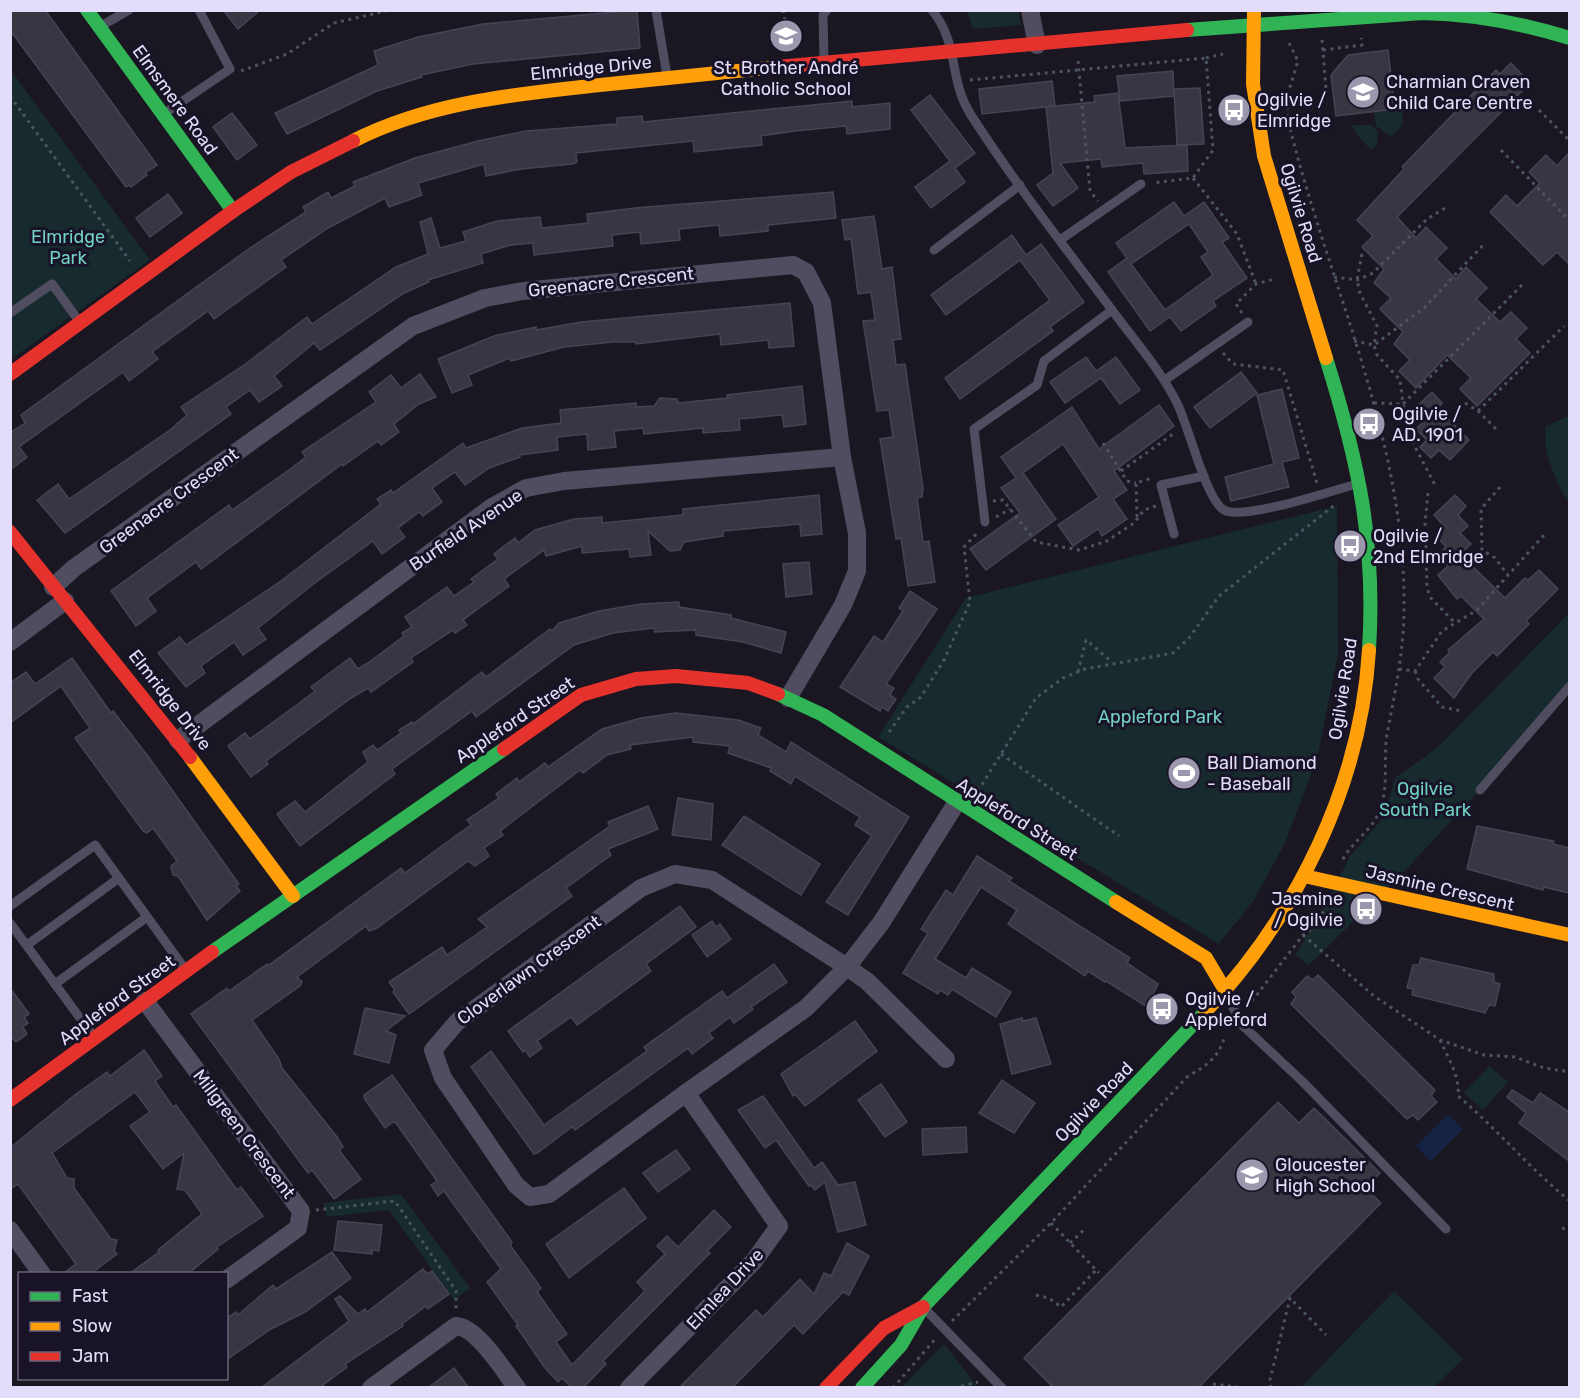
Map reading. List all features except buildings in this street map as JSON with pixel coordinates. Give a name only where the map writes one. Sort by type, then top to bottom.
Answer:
[{"type":"street","name":"Elmsmere Road","points":[[87,10],[233,211]]},
{"type":"street","points":[[1030,10],[1037,45]]},
{"type":"street","name":"Ogilvie Road","points":[[862,1388],[901,1345],[923,1307],[1225,990],[1274,925],[1304,876],[1343,779],[1352,748],[1369,652],[1370,546],[1360,483],[1339,401],[1266,158],[1253,93],[1254,10]]},
{"type":"street","points":[[1253,25],[1423,13],[1460,14],[1523,20],[1569,38]]},
{"type":"street","name":"Elmridge Drive","points":[[10,374],[233,211],[331,149],[374,130],[415,116],[512,94],[794,65],[1253,25]]},
{"type":"street","name":"Greenacre Crescent","points":[[53,586],[74,568],[413,326],[485,298],[523,291],[793,265],[806,272],[822,303],[842,457],[857,533],[857,571],[843,605],[788,698]]},
{"type":"street","name":"Burfield Avenue","points":[[178,740],[492,507],[526,488],[564,481],[842,457]]},
{"type":"street","name":"Elmridge Drive","points":[[10,532],[65,602],[116,660],[293,896]]},
{"type":"street","points":[[10,642],[65,602]]},
{"type":"street","name":"Appleford Street","points":[[10,1100],[186,971],[581,695],[597,688],[636,679],[676,676],[748,683],[823,714],[962,805],[1206,958],[1225,990]]},
{"type":"street","name":"Cloverlawn Crescent","points":[[847,968],[712,880],[675,874],[641,888],[456,1022],[433,1050],[443,1078],[516,1185],[530,1197],[549,1194],[806,1008],[847,968],[881,923],[962,805]]},
{"type":"street","name":"Jasmine Crescent","points":[[1304,876],[1569,935]]},
{"type":"street","points":[[847,968],[868,982],[946,1059]]},
{"type":"street","name":"Millgreen Crescent","points":[[145,1001],[301,1211],[298,1228],[228,1279]]},
{"type":"street","name":"Elmlea Drive","points":[[629,1388],[754,1261],[779,1226],[686,1093]]},
{"type":"street","points":[[10,1230],[41,1272]]},
{"type":"street","name":"Ogilvie Road","points":[[826,1388],[884,1328],[923,1307]]},
{"type":"street","points":[[371,1388],[456,1326],[465,1326],[479,1339],[517,1388]]},
{"type":"lane","points":[[99,27],[129,10]]},
{"type":"lane","points":[[164,114],[230,69],[199,10]]},
{"type":"lane","points":[[656,10],[667,79]]},
{"type":"lane","points":[[824,63],[823,15],[827,10]]},
{"type":"lane","points":[[932,10],[949,35],[961,100],[1060,240],[1165,380],[1188,428],[1204,476],[1217,504],[1234,513],[1258,511],[1360,483]]},
{"type":"lane","points":[[1060,240],[1141,184]]},
{"type":"lane","points":[[934,250],[1020,185]]},
{"type":"lane","points":[[10,313],[52,284],[80,323]]},
{"type":"lane","points":[[988,522],[983,502],[974,429],[1037,385],[1044,361],[1112,310]]},
{"type":"lane","points":[[1165,380],[1248,322]]},
{"type":"lane","points":[[1174,534],[1161,485],[1204,476]]},
{"type":"lane","points":[[1480,790],[1569,686]]},
{"type":"lane","points":[[10,906],[95,845],[186,971]]},
{"type":"lane","points":[[27,945],[119,878]]},
{"type":"lane","points":[[55,984],[147,916]]},
{"type":"lane","points":[[10,923],[95,1038]]},
{"type":"lane","points":[[1225,990],[1241,1024],[1303,1082],[1446,1229]]},
{"type":"lane","points":[[923,1307],[1002,1388]]},
{"type":"path","points":[[230,69],[245,72],[287,54],[334,23],[390,10]]},
{"type":"path","points":[[783,10],[794,65]]},
{"type":"path","points":[[1323,50],[1362,45],[1361,36]]},
{"type":"path","points":[[1322,38],[1326,89]]},
{"type":"path","points":[[1076,41],[1090,191],[1104,210]]},
{"type":"path","points":[[956,82],[1206,58],[1223,54]]},
{"type":"path","points":[[1141,184],[1193,178],[1212,150],[1206,58]]},
{"type":"path","points":[[10,96],[132,264]]},
{"type":"path","points":[[1539,110],[1569,141]]},
{"type":"path","points":[[1501,150],[1569,221]]},
{"type":"path","points":[[1193,178],[1237,234],[1256,284]]},
{"type":"path","points":[[1334,277],[1357,280],[1372,273],[1428,219],[1447,207]]},
{"type":"path","points":[[1354,341],[1374,345],[1424,308],[1485,243]]},
{"type":"path","points":[[1362,254],[1357,280],[1360,293],[1377,326],[1374,345],[1377,355],[1400,380],[1413,443],[1436,487]]},
{"type":"path","points":[[1248,322],[1236,304],[1256,284],[1274,279]]},
{"type":"path","points":[[1374,403],[1404,404],[1525,282]]},
{"type":"path","points":[[1478,411],[1563,326]]},
{"type":"path","points":[[1216,345],[1233,364],[1283,370],[1317,481]]},
{"type":"path","points":[[1465,403],[1478,411],[1499,432]]},
{"type":"path","points":[[1121,471],[1173,433],[1188,428]]},
{"type":"path","points":[[1103,443],[1127,481],[1136,483],[1161,475],[1166,484]]},
{"type":"path","points":[[1136,483],[1137,519]]},
{"type":"path","points":[[1318,487],[1326,485]]},
{"type":"path","points":[[1500,487],[1481,509],[1482,550],[1496,558],[1508,575]]},
{"type":"path","points":[[1428,493],[1425,522],[1427,587],[1431,597],[1455,622]]},
{"type":"path","points":[[983,502],[1003,500],[1036,542],[1079,550],[1107,541],[1137,519],[1144,510],[1166,503]]},
{"type":"path","points":[[962,805],[1001,754],[1036,698],[1063,678],[1078,672],[1112,662],[1155,658],[1173,653],[1190,638],[1220,596],[1337,502]]},
{"type":"path","points":[[877,750],[907,707],[921,697],[944,660],[970,602],[964,547],[988,522],[1010,509]]},
{"type":"path","points":[[1415,671],[1442,631],[1477,610],[1545,534]]},
{"type":"path","points":[[1078,672],[1086,640],[1112,662]]},
{"type":"path","points":[[1399,669],[1415,671]]},
{"type":"path","points":[[1415,671],[1418,679],[1442,707],[1462,711]]},
{"type":"path","points":[[1001,754],[1119,836]]},
{"type":"path","points":[[1252,1000],[1303,935],[1317,925],[1328,901]]},
{"type":"path","points":[[1303,935],[1374,996],[1440,1040],[1484,1055],[1515,1057],[1544,1068],[1569,1072]]},
{"type":"path","points":[[893,1388],[944,1329],[1051,1223],[1187,1077],[1211,1063],[1221,1052],[1225,1035]]},
{"type":"path","points":[[1440,1040],[1454,1068],[1459,1087],[1458,1096],[1492,1125],[1547,1183],[1569,1201]]},
{"type":"path","points":[[301,1211],[395,1201],[456,1291],[456,1326]]},
{"type":"path","points":[[1035,1295],[1049,1298],[1061,1307],[1098,1271],[1051,1223]]},
{"type":"path","points":[[1562,1228],[1569,1226]]},
{"type":"path","points":[[1070,1243],[1085,1229]]},
{"type":"path","points":[[1271,1388],[1270,1380],[1290,1298],[1326,1335]]},
{"type":"path","points":[[954,1388],[980,1382],[990,1375]]},
{"type":"path","points":[[1213,1384],[1245,1388]]},
{"type":"green space","points":[[967,11],[1018,11],[1021,25],[973,29]]},
{"type":"green space","name":"Elmridge Park","points":[[10,69],[150,260],[10,360]]},
{"type":"green space","points":[[1402,109],[1403,124],[1395,134],[1390,136],[1376,126],[1374,110]]},
{"type":"green space","points":[[1352,125],[1371,125],[1378,132],[1377,145],[1371,150],[1357,135]]},
{"type":"green space","points":[[1569,416],[1570,499],[1566,500],[1547,455],[1545,435],[1546,426]]},
{"type":"green space","name":"Appleford Park","points":[[1337,506],[1338,654],[1317,759],[1285,843],[1254,900],[1219,944],[878,737],[966,598]]},
{"type":"green space","name":"Ogilvie South Park","points":[[1569,613],[1569,693],[1403,873],[1309,965],[1295,955],[1328,901],[1350,856],[1384,817],[1395,778],[1437,748]]},
{"type":"green space","points":[[1489,1066],[1508,1082],[1483,1110],[1464,1093]]},
{"type":"green space","points":[[401,1194],[470,1288],[454,1300],[389,1210],[327,1217],[323,1203]]},
{"type":"green space","points":[[1394,1291],[1463,1359],[1434,1387],[1301,1387]]},
{"type":"green space","points":[[944,1344],[978,1387],[902,1387]]},
{"type":"water","points":[[1448,1114],[1463,1129],[1431,1161],[1416,1146]]},
{"type":"traffic: fast","points":[[87,10],[233,211]]},
{"type":"traffic: fast","points":[[1187,30],[1423,13],[1497,20],[1570,38]]},
{"type":"traffic: fast","points":[[1326,358],[1347,431],[1362,502],[1370,573],[1369,650]]},
{"type":"traffic: fast","points":[[778,694],[823,715],[1116,902]]},
{"type":"traffic: fast","points":[[212,952],[504,749]]},
{"type":"traffic: fast","points":[[862,1388],[901,1345],[923,1307],[1205,1012]]},
{"type":"traffic: slow","points":[[1254,10],[1253,84],[1264,156],[1326,358]]},
{"type":"traffic: slow","points":[[353,141],[412,117],[505,96],[777,67]]},
{"type":"traffic: slow","points":[[1205,1012],[1268,934],[1319,845],[1338,798],[1353,750],[1363,700],[1369,650]]},
{"type":"traffic: slow","points":[[190,757],[293,896]]},
{"type":"traffic: slow","points":[[1304,876],[1570,935]]},
{"type":"traffic: slow","points":[[1116,902],[1206,958],[1225,990]]},
{"type":"traffic: jam","points":[[777,67],[1187,30]]},
{"type":"traffic: jam","points":[[10,374],[233,211],[291,172],[353,141]]},
{"type":"traffic: jam","points":[[10,532],[190,757]]},
{"type":"traffic: jam","points":[[504,749],[581,695],[636,679],[676,676],[748,683],[778,694]]},
{"type":"traffic: jam","points":[[10,1100],[212,952]]},
{"type":"traffic: jam","points":[[826,1388],[884,1328],[923,1307]]},
{"type":"place","name":"St. Brother André Catholic School","points":[[786,36]]},
{"type":"place","name":"Charmian Craven Child Care Centre","points":[[1363,92]]},
{"type":"place","name":"Ogilvie / Elmridge","points":[[1234,110]]},
{"type":"place","name":"Ogilvie / AD. 1901","points":[[1369,424]]},
{"type":"place","name":"Ogilvie / 2nd Elmridge","points":[[1350,546]]},
{"type":"place","name":"Ball Diamond - Baseball","points":[[1184,773]]},
{"type":"place","name":"Jasmine / Ogilvie","points":[[1366,909]]},
{"type":"place","name":"Ogilvie / Appleford","points":[[1162,1009]]},
{"type":"place","name":"Gloucester High School","points":[[1252,1175]]}]
